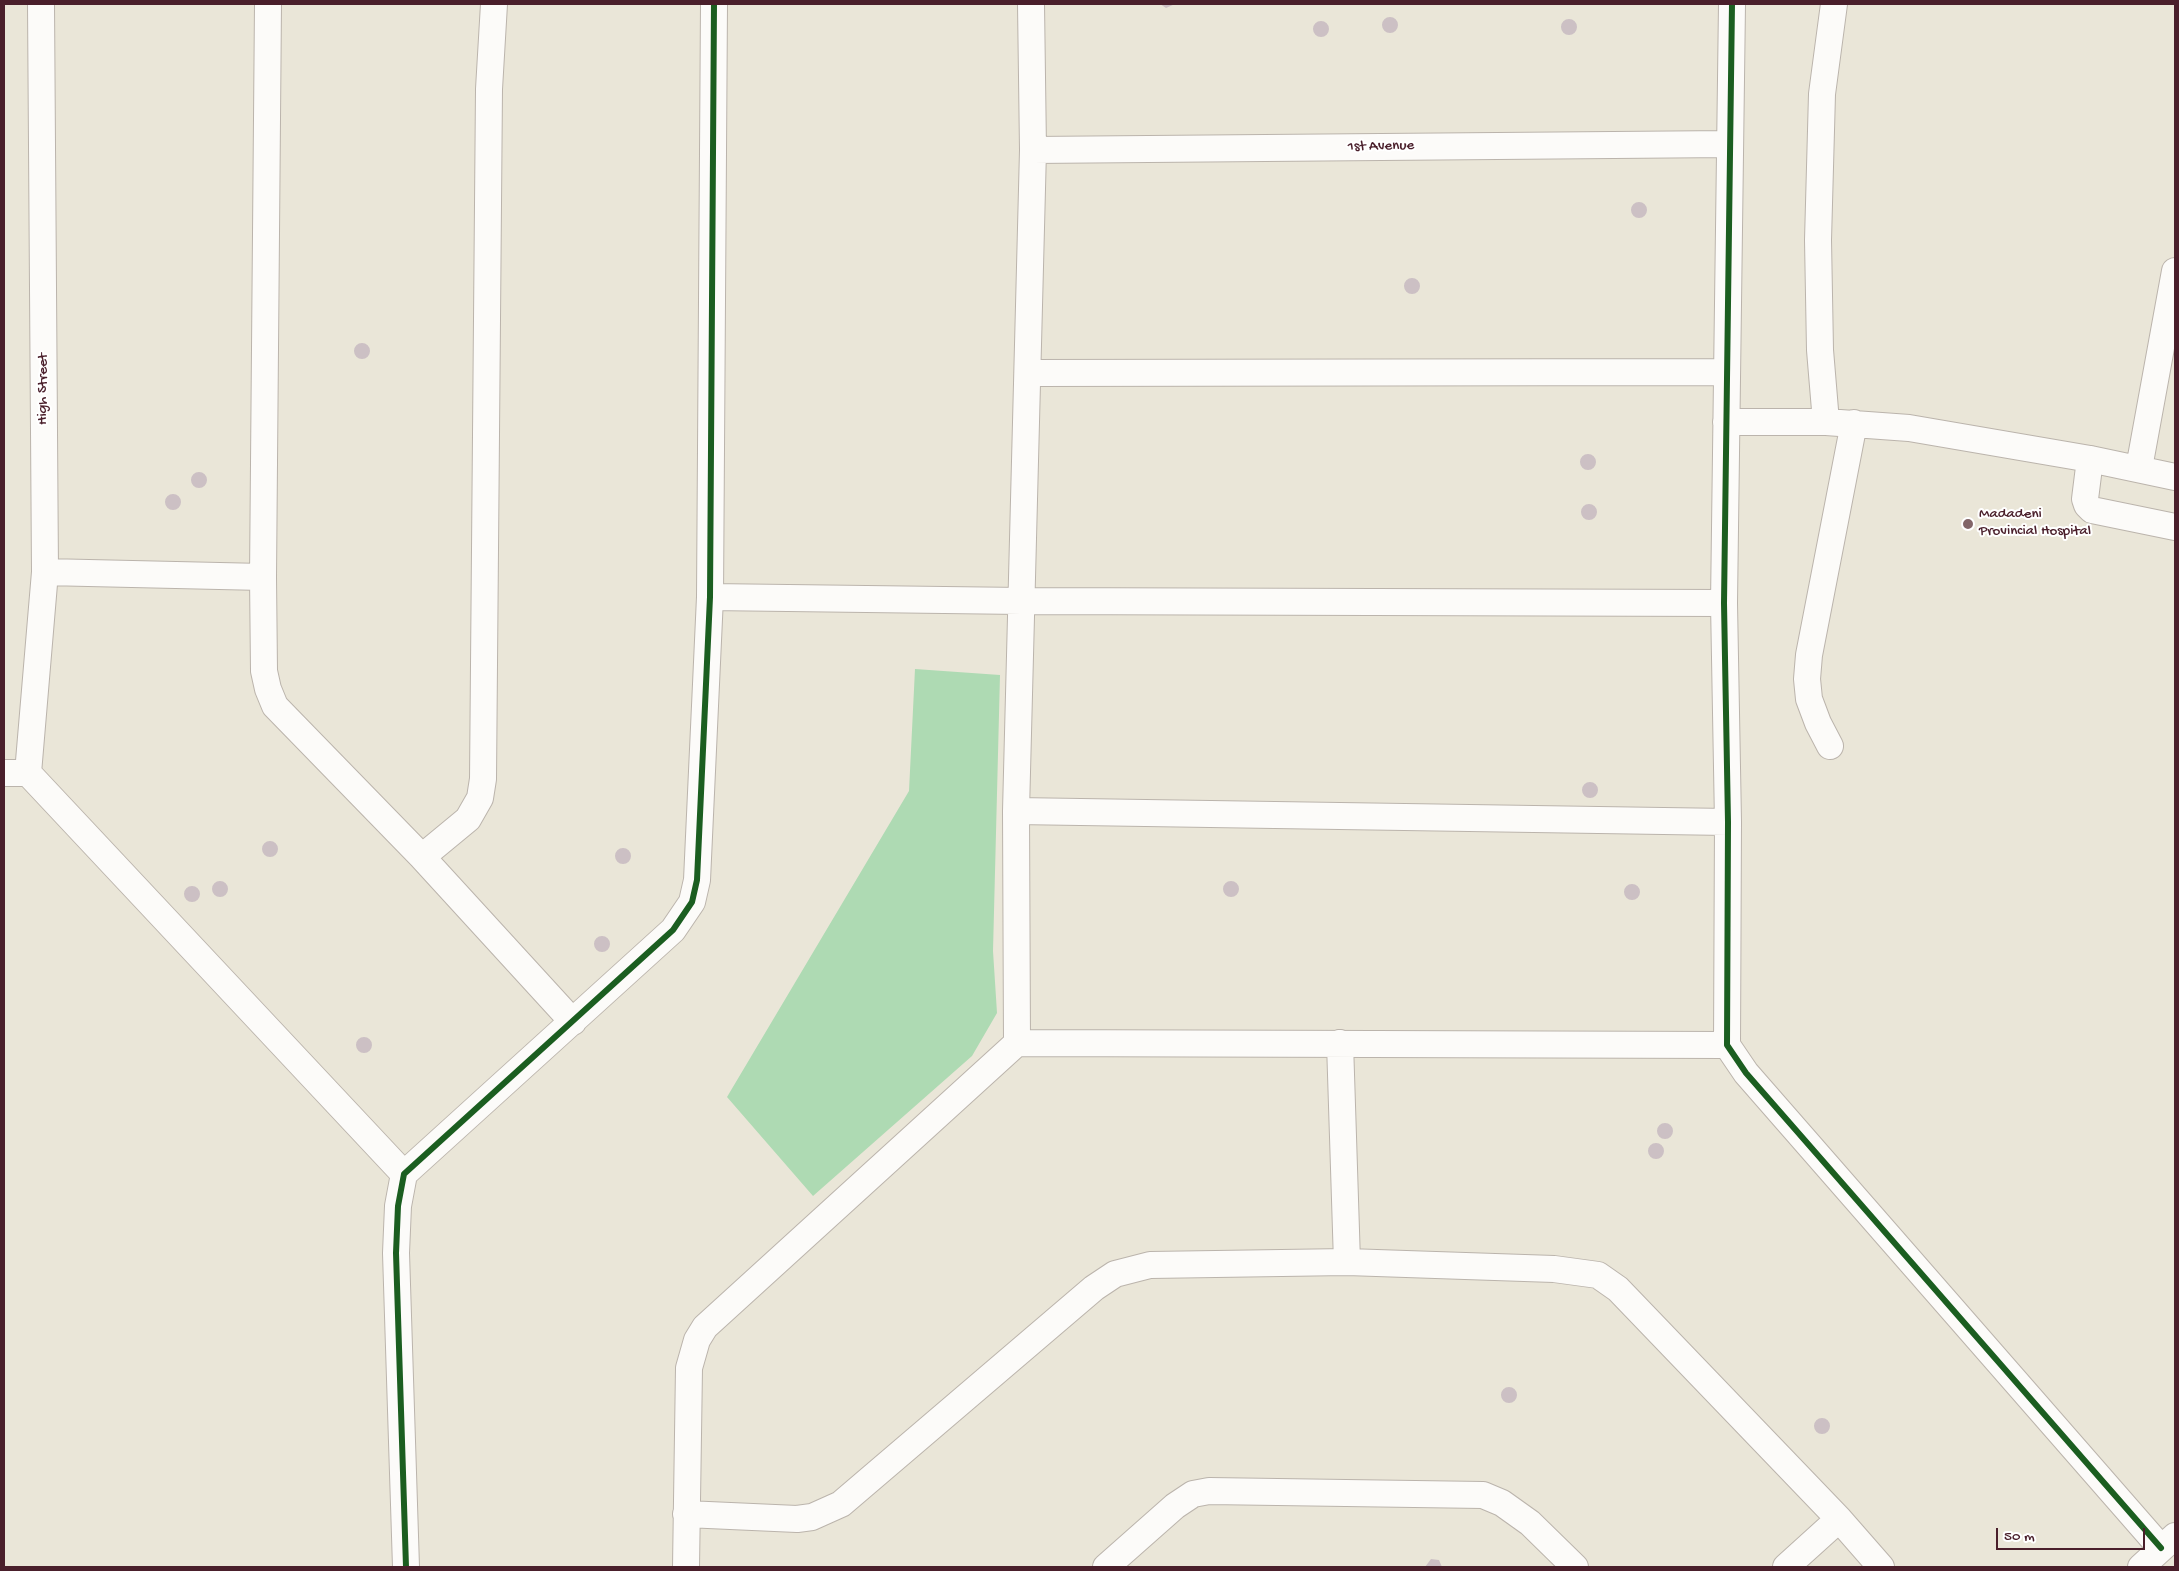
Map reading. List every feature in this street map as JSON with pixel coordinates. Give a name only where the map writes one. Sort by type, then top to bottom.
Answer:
[{"type":"street","name":"High Street","points":[[16,773],[45,572],[41,4]]},
{"type":"street","points":[[268,4],[263,577],[264,671],[268,689],[275,706],[422,857],[573,1022]]},
{"type":"street","points":[[422,857],[468,819],[480,798],[483,779],[489,90],[494,4]]},
{"type":"street","points":[[406,1567],[396,1252],[398,1206],[404,1174],[674,930],[692,902],[697,880],[710,597],[714,4]]},
{"type":"street","points":[[1017,1043],[1016,811],[1033,150],[1032,4]]},
{"type":"street","points":[[1732,4],[1724,602],[1728,822],[1727,1045],[1746,1073],[2168,1542],[2140,1567]]},
{"type":"street","points":[[1826,422],[1820,350],[1818,230],[1822,94],[1834,4]]},
{"type":"street","name":"1st Avenue","points":[[1033,150],[1729,144]]},
{"type":"street","points":[[2139,468],[2175,271]]},
{"type":"street","points":[[1028,373],[1726,372]]},
{"type":"street","points":[[1726,422],[1826,422],[1909,428],[2139,468],[2175,477]]},
{"type":"street","points":[[1830,746],[1818,723],[1809,698],[1807,679],[1809,654],[1854,423]]},
{"type":"street","points":[[2090,459],[2085,499],[2087,505],[2092,510],[2175,527]]},
{"type":"street","points":[[45,572],[263,577]]},
{"type":"street","points":[[710,597],[1022,602],[1724,602]]},
{"type":"street","points":[[16,773],[404,1174]]},
{"type":"street","points":[[1016,811],[1728,822]]},
{"type":"street","points":[[686,1567],[689,1368],[697,1340],[705,1327],[1017,1043],[1727,1045]]},
{"type":"street","points":[[1340,1043],[1347,1262]]},
{"type":"street","points":[[686,1514],[797,1519],[812,1517],[841,1504],[1086,1295],[1115,1274],[1150,1265],[1347,1262],[1554,1269],[1598,1275],[1618,1289],[1839,1519],[1881,1567]]},
{"type":"street","points":[[1106,1567],[1175,1506],[1193,1494],[1210,1490],[1483,1496],[1502,1503],[1530,1523],[1575,1567]]},
{"type":"street","points":[[1786,1567],[1839,1519]]},
{"type":"green space","points":[[915,669],[1000,675],[993,951],[997,1013],[972,1056],[813,1196],[727,1097],[909,791]]},
{"type":"building","points":[[1160,4],[1175,4],[1166,8]]},
{"type":"building","points":[[1387,17],[1393,17],[1398,22],[1396,31],[1387,33],[1382,28],[1382,22]]},
{"type":"building","points":[[1566,19],[1572,19],[1577,24],[1575,33],[1566,35],[1561,30],[1561,24]]},
{"type":"building","points":[[1318,21],[1324,21],[1329,26],[1327,35],[1318,37],[1313,32],[1313,26]]},
{"type":"building","points":[[1636,202],[1642,202],[1647,207],[1645,216],[1636,218],[1631,213],[1631,207]]},
{"type":"building","points":[[1409,278],[1415,278],[1420,283],[1418,292],[1409,294],[1404,289],[1404,283]]},
{"type":"building","points":[[359,343],[365,343],[370,348],[368,357],[359,359],[354,354],[354,348]]},
{"type":"building","points":[[1585,454],[1591,454],[1596,459],[1594,468],[1585,470],[1580,465],[1580,459]]},
{"type":"building","points":[[196,472],[202,472],[207,477],[205,486],[196,488],[191,483],[191,477]]},
{"type":"building","points":[[170,494],[176,494],[181,499],[179,508],[170,510],[165,505],[165,499]]},
{"type":"building","points":[[1586,504],[1592,504],[1597,509],[1595,518],[1586,520],[1581,515],[1581,509]]},
{"type":"building","points":[[1587,782],[1593,782],[1598,787],[1596,796],[1587,798],[1582,793],[1582,787]]},
{"type":"building","points":[[267,841],[273,841],[278,846],[276,855],[267,857],[262,852],[262,846]]},
{"type":"building","points":[[620,848],[626,848],[631,853],[629,862],[620,864],[615,859],[615,853]]},
{"type":"building","points":[[217,881],[223,881],[228,886],[226,895],[217,897],[212,892],[212,886]]},
{"type":"building","points":[[1228,881],[1234,881],[1239,886],[1237,895],[1228,897],[1223,892],[1223,886]]},
{"type":"building","points":[[1629,884],[1635,884],[1640,889],[1638,898],[1629,900],[1624,895],[1624,889]]},
{"type":"building","points":[[189,886],[195,886],[200,891],[198,900],[189,902],[184,897],[184,891]]},
{"type":"building","points":[[599,936],[605,936],[610,941],[608,950],[599,952],[594,947],[594,941]]},
{"type":"building","points":[[361,1037],[367,1037],[372,1042],[370,1051],[361,1053],[356,1048],[356,1042]]},
{"type":"building","points":[[1662,1123],[1668,1123],[1673,1128],[1671,1137],[1662,1139],[1657,1134],[1657,1128]]},
{"type":"building","points":[[1653,1143],[1659,1143],[1664,1148],[1662,1157],[1653,1159],[1648,1154],[1648,1148]]},
{"type":"building","points":[[1506,1387],[1512,1387],[1517,1392],[1515,1401],[1506,1403],[1501,1398],[1501,1392]]},
{"type":"building","points":[[1819,1418],[1825,1418],[1830,1423],[1828,1432],[1819,1434],[1814,1429],[1814,1423]]},
{"type":"building","points":[[1431,1559],[1439,1560],[1442,1567],[1425,1567]]},
{"type":"cycle path","points":[[406,1567],[396,1253],[398,1206],[404,1174],[673,930],[692,902],[697,880],[710,597],[714,4]]},
{"type":"cycle path","points":[[1732,4],[1724,603],[1728,822],[1727,1045],[1746,1073],[2161,1548]]},
{"type":"place","name":"Madadeni Provincial Hospital","points":[[1968,524]]}]
